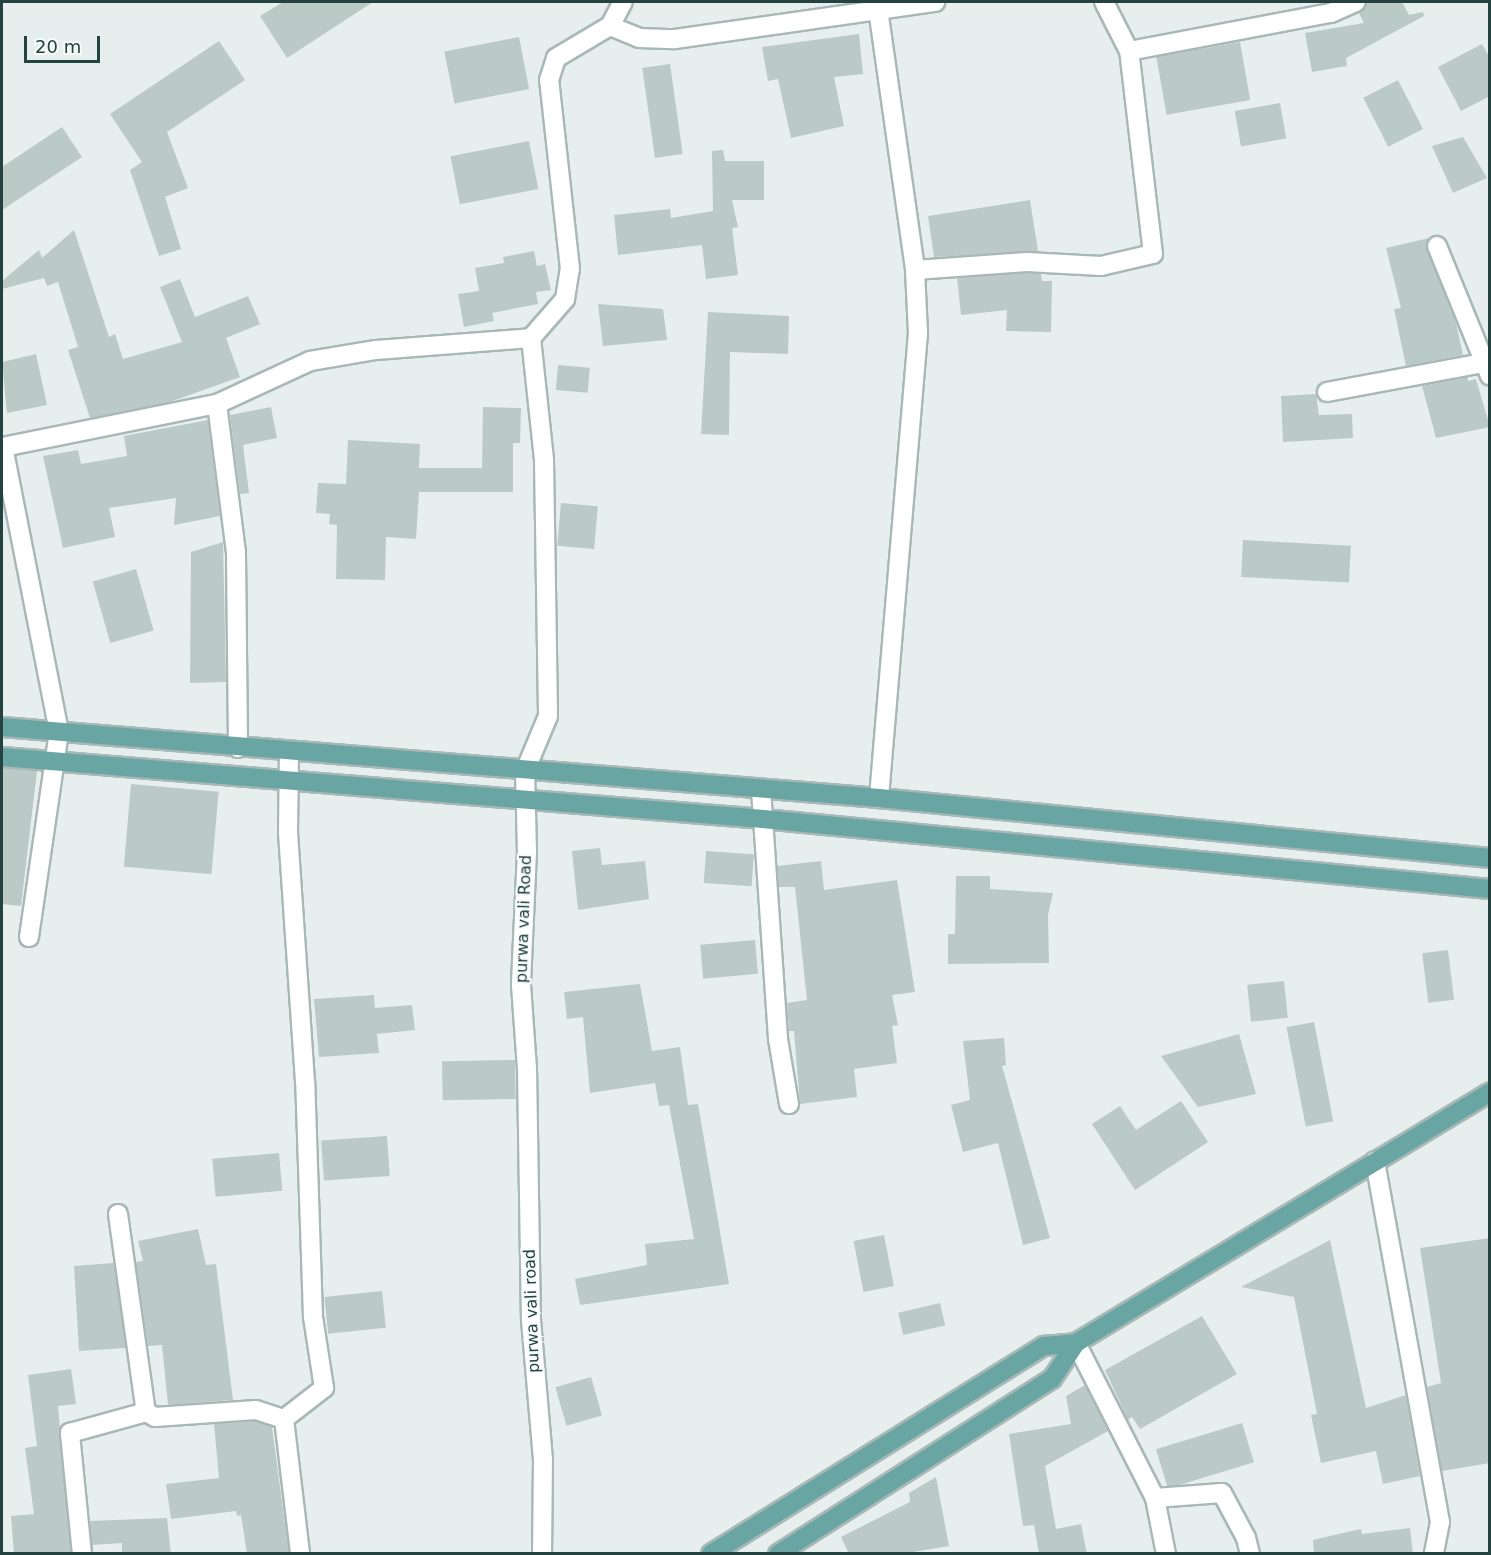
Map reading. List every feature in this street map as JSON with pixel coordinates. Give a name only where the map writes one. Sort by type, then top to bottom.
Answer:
[{"type":"main road","points":[[2,727],[288,753],[879,798],[1490,858]]},
{"type":"main road","points":[[2,757],[526,803],[763,819],[1490,889]]},
{"type":"main road","points":[[778,1554],[1052,1379],[1076,1343],[1490,1092]]},
{"type":"main road","points":[[711,1554],[1044,1346],[1076,1343]]},
{"type":"street","points":[[29,937],[59,732],[3,447],[217,404],[310,361],[376,350],[531,338],[565,299],[570,269],[549,81],[556,58],[610,26],[623,2]]},
{"type":"street","points":[[610,26],[639,38],[675,39],[878,6],[935,2]]},
{"type":"street","points":[[915,270],[1027,262],[1101,266],[1153,254],[1129,51],[1104,2]]},
{"type":"street","points":[[1129,51],[1331,13],[1356,2]]},
{"type":"street","points":[[878,6],[915,270],[918,333],[879,798]]},
{"type":"street","points":[[1327,392],[1487,369],[1437,246]]},
{"type":"street","points":[[525,771],[548,716],[544,460],[531,338]]},
{"type":"street","points":[[217,404],[236,553],[238,748]]},
{"type":"street","points":[[284,1419],[324,1388],[313,1317],[314,1260],[288,753]]},
{"type":"street","name":"purwa vali Road","points":[[525,771],[521,985],[527,1068]]},
{"type":"street","points":[[761,789],[778,1039],[789,1104]]},
{"type":"street","name":"purwa vali road","points":[[527,1068],[531,1320],[543,1460],[542,1554]]},
{"type":"street","points":[[1375,1161],[1440,1522],[1434,1554]]},
{"type":"street","points":[[118,1214],[146,1412]]},
{"type":"street","points":[[1076,1343],[1155,1498],[1166,1554]]},
{"type":"street","points":[[82,1554],[70,1433],[146,1412],[155,1417],[256,1410],[284,1419]]},
{"type":"street","points":[[284,1419],[300,1554]]},
{"type":"street","points":[[1155,1498],[1222,1493],[1246,1538],[1250,1554]]},
{"type":"building","points":[[283,2],[373,2],[287,58],[260,16]]},
{"type":"building","points":[[1367,2],[1402,2],[1409,15],[1423,12],[1424,16],[1346,58],[1347,66],[1312,72],[1305,33],[1364,23],[1359,13]]},
{"type":"building","points":[[859,34],[863,74],[834,77],[844,126],[791,138],[778,79],[768,81],[762,47]]},
{"type":"building","points":[[519,37],[529,89],[455,104],[444,52]]},
{"type":"building","points":[[219,41],[245,80],[167,132],[188,188],[165,197],[181,249],[159,256],[130,170],[142,162],[110,114]]},
{"type":"building","points":[[1240,42],[1250,100],[1167,115],[1156,57]]},
{"type":"building","points":[[1482,44],[1490,58],[1490,96],[1461,111],[1438,67]]},
{"type":"building","points":[[670,64],[683,154],[655,158],[642,68]]},
{"type":"building","points":[[1398,80],[1423,129],[1388,147],[1363,98]]},
{"type":"building","points":[[1280,103],[1286,138],[1241,146],[1235,111]]},
{"type":"building","points":[[62,127],[82,157],[2,210],[2,167]]},
{"type":"building","points":[[1463,137],[1487,178],[1453,193],[1432,146]]},
{"type":"building","points":[[529,141],[538,189],[460,204],[450,156]]},
{"type":"building","points":[[723,150],[725,161],[764,161],[764,200],[732,200],[738,227],[732,228],[738,275],[706,279],[702,245],[618,255],[614,215],[670,209],[671,218],[713,211],[712,151]]},
{"type":"building","points":[[1030,200],[1038,251],[934,257],[928,216]]},
{"type":"building","points":[[74,230],[109,337],[115,334],[123,359],[182,342],[160,287],[180,279],[195,317],[248,296],[260,324],[226,338],[240,377],[167,403],[90,418],[68,350],[78,347],[58,282],[47,286],[44,278],[2,289],[2,281],[39,250],[42,258]]},
{"type":"building","points":[[1429,238],[1427,250],[1456,323],[1463,355],[1406,366],[1394,309],[1401,308],[1386,248]]},
{"type":"building","points":[[534,251],[537,266],[545,264],[551,290],[536,292],[538,304],[492,313],[494,321],[464,327],[458,294],[479,291],[475,268],[504,263],[503,257]]},
{"type":"building","points":[[1041,274],[1042,281],[1052,281],[1051,332],[1006,331],[1007,310],[961,315],[957,278]]},
{"type":"building","points":[[598,304],[663,309],[667,340],[603,346]]},
{"type":"building","points":[[708,312],[789,316],[788,354],[730,352],[729,435],[701,434]]},
{"type":"building","points":[[36,354],[47,405],[7,413],[2,362]]},
{"type":"building","points":[[558,365],[590,368],[588,393],[556,390]]},
{"type":"building","points":[[1468,377],[1468,381],[1476,379],[1490,427],[1436,438],[1422,386]]},
{"type":"building","points":[[1316,394],[1319,415],[1352,414],[1353,438],[1283,442],[1281,396]]},
{"type":"building","points":[[271,407],[277,438],[243,445],[249,493],[240,494],[230,415]]},
{"type":"building","points":[[483,407],[521,408],[520,443],[513,443],[513,492],[419,492],[416,539],[386,537],[385,580],[336,579],[337,525],[329,524],[330,514],[316,513],[318,483],[346,484],[348,440],[420,444],[419,468],[482,468]]},
{"type":"building","points":[[208,420],[220,516],[174,525],[176,498],[109,508],[115,537],[63,548],[43,456],[78,450],[81,464],[127,456],[124,436]]},
{"type":"building","points":[[561,503],[598,506],[594,549],[557,546]]},
{"type":"building","points":[[1243,540],[1351,546],[1349,583],[1241,577]]},
{"type":"building","points":[[223,542],[226,682],[190,683],[191,552]]},
{"type":"building","points":[[136,569],[154,631],[110,643],[93,581]]},
{"type":"building","points":[[2,768],[37,771],[21,906],[2,904]]},
{"type":"building","points":[[131,784],[219,792],[211,874],[124,867]]},
{"type":"building","points":[[600,848],[602,865],[645,861],[649,899],[578,910],[572,851]]},
{"type":"building","points":[[706,851],[754,854],[752,886],[704,883]]},
{"type":"building","points":[[821,861],[824,890],[897,880],[915,992],[892,995],[898,1025],[892,1026],[897,1063],[854,1069],[857,1097],[800,1104],[794,1031],[789,1031],[787,1003],[807,1000],[795,887],[779,887],[777,866]]},
{"type":"building","points":[[956,876],[990,876],[990,889],[1053,893],[1048,915],[1049,963],[948,964],[948,934],[955,934]]},
{"type":"building","points":[[755,940],[758,974],[703,979],[700,945]]},
{"type":"building","points":[[1448,950],[1454,1000],[1428,1003],[1422,953]]},
{"type":"building","points":[[1284,981],[1288,1018],[1251,1022],[1247,985]]},
{"type":"building","points":[[640,984],[652,1051],[680,1047],[688,1105],[698,1104],[729,1284],[580,1305],[575,1279],[647,1265],[645,1244],[694,1239],[669,1105],[659,1106],[655,1083],[590,1093],[583,1017],[567,1019],[564,992]]},
{"type":"building","points":[[374,995],[375,1008],[412,1005],[415,1030],[377,1034],[379,1053],[319,1057],[314,999]]},
{"type":"building","points":[[1314,1022],[1333,1121],[1306,1126],[1287,1027]]},
{"type":"building","points":[[1239,1034],[1256,1094],[1198,1107],[1161,1056]]},
{"type":"building","points":[[1004,1038],[1006,1065],[1002,1066],[1050,1238],[1023,1245],[998,1143],[963,1152],[951,1105],[970,1100],[963,1041]]},
{"type":"building","points":[[515,1060],[516,1099],[443,1100],[442,1061]]},
{"type":"building","points":[[1181,1101],[1208,1142],[1135,1190],[1092,1124],[1120,1106],[1136,1130]]},
{"type":"building","points":[[387,1136],[390,1176],[324,1181],[321,1141]]},
{"type":"building","points":[[279,1153],[282,1191],[216,1197],[212,1159]]},
{"type":"building","points":[[198,1229],[206,1265],[216,1264],[233,1400],[168,1405],[162,1345],[148,1346],[136,1262],[143,1261],[138,1241]]},
{"type":"building","points":[[884,1235],[894,1286],[863,1292],[854,1241]]},
{"type":"building","points":[[1490,1238],[1490,1463],[1442,1471],[1427,1387],[1441,1383],[1420,1248]]},
{"type":"building","points":[[1330,1240],[1366,1408],[1406,1395],[1420,1476],[1383,1484],[1376,1451],[1321,1463],[1311,1415],[1317,1414],[1294,1297],[1241,1287]]},
{"type":"building","points":[[114,1263],[126,1348],[79,1351],[74,1266]]},
{"type":"building","points":[[382,1291],[386,1328],[328,1334],[324,1297]]},
{"type":"building","points":[[940,1303],[945,1325],[903,1335],[898,1313]]},
{"type":"building","points":[[1202,1316],[1237,1374],[1140,1429],[1132,1417],[1128,1420],[1105,1370]]},
{"type":"building","points":[[71,1369],[76,1404],[58,1406],[71,1554],[14,1554],[11,1516],[34,1514],[25,1448],[37,1446],[28,1375]]},
{"type":"building","points":[[591,1377],[602,1415],[566,1426],[555,1387]]},
{"type":"building","points":[[1085,1385],[1108,1431],[1045,1466],[1056,1529],[1081,1524],[1087,1554],[1039,1554],[1034,1525],[1023,1526],[1009,1434],[1071,1424],[1066,1396]]},
{"type":"building","points":[[255,1421],[272,1427],[289,1554],[247,1554],[241,1515],[237,1516],[236,1511],[171,1519],[166,1484],[219,1478],[214,1424]]},
{"type":"building","points":[[1242,1423],[1254,1462],[1168,1489],[1156,1449]]},
{"type":"building","points":[[936,1477],[949,1546],[901,1554],[849,1554],[841,1537],[910,1502],[909,1493]]},
{"type":"building","points":[[167,1518],[171,1554],[122,1554],[122,1543],[92,1545],[90,1521]]},
{"type":"building","points":[[1410,1528],[1413,1554],[1314,1554],[1313,1540],[1361,1529],[1362,1534]]}]
